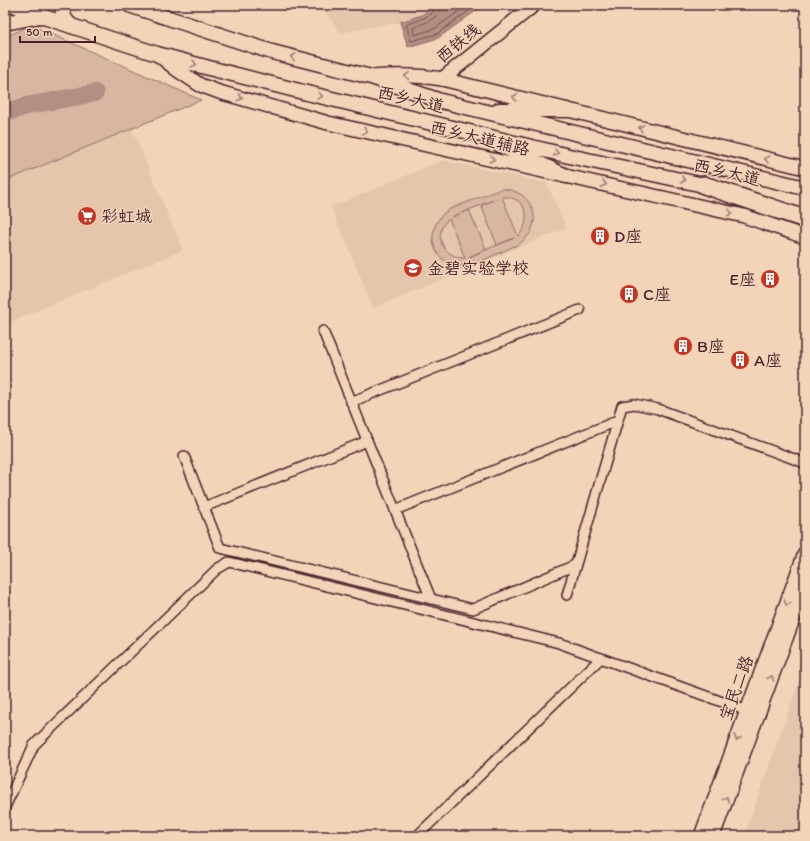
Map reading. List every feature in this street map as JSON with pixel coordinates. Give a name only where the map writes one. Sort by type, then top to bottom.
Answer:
[{"type":"highway","points":[[704,185],[805,219]]},
{"type":"main road","name":"西乡大道","points":[[14,5],[41,16],[157,54],[307,93],[569,156],[704,185],[805,210]]},
{"type":"main road","points":[[63,5],[63,14],[71,26]]},
{"type":"main road","name":"西乡大道","points":[[129,5],[272,52],[371,77],[441,101],[805,188]]},
{"type":"main road","points":[[5,22],[41,16]]},
{"type":"main road","points":[[478,111],[567,110]]},
{"type":"main road","points":[[470,132],[566,176]]},
{"type":"street","name":"西铁线","points":[[442,79],[534,5]]},
{"type":"street","name":"西乡大道辅路","points":[[157,54],[176,69],[200,84],[219,92],[328,123],[744,216],[805,237]]},
{"type":"street","points":[[371,77],[402,75],[442,79],[805,168]]},
{"type":"street","points":[[351,402],[580,310]]},
{"type":"street","points":[[322,331],[431,599]]},
{"type":"street","points":[[567,595],[622,406],[634,404],[666,412],[805,463]]},
{"type":"street","points":[[395,510],[617,421]]},
{"type":"street","points":[[204,507],[367,441]]},
{"type":"street","points":[[184,456],[220,548],[473,609],[575,565]]},
{"type":"street","name":"宝民二路","points":[[713,836],[805,553]]},
{"type":"street","points":[[5,807],[34,745],[217,569],[229,562],[559,643],[752,713]]},
{"type":"street","name":"宝民二路","points":[[701,836],[805,587]]},
{"type":"street","points":[[417,836],[601,658]]},
{"type":"shaded area","points":[[320,5],[435,5],[422,15],[400,22],[341,33]]},
{"type":"shaded area","points":[[31,25],[201,100],[5,181],[5,37]]},
{"type":"shaded area","name":"彩虹城","points":[[132,129],[183,250],[5,324],[5,181]]},
{"type":"shaded area","name":"金碧实验学校","points":[[443,160],[547,183],[566,228],[373,308],[331,207]]},
{"type":"shaded area","points":[[501,189],[513,191],[522,195],[529,202],[533,211],[534,220],[532,229],[526,238],[517,245],[472,264],[459,266],[449,263],[441,258],[433,242],[433,233],[436,224],[450,209]],"holes":[[[502,197],[510,197],[516,200],[525,210],[525,223],[523,230],[518,236]],[[481,205],[497,245],[514,238],[469,257],[486,249],[469,210],[452,217]],[[449,219],[465,258],[457,257],[451,254],[442,244],[440,237],[441,231]]]},
{"type":"shaded area","points":[[805,664],[805,836],[744,836]]},
{"type":"water","points":[[435,5],[484,5],[438,38],[408,47],[400,22],[422,15]]},
{"type":"waterway","points":[[5,113],[26,106],[95,93]]},
{"type":"place","name":"彩虹城","points":[[87,216]]},
{"type":"place","name":"D座","points":[[600,236]]},
{"type":"place","name":"金碧实验学校","points":[[413,268]]},
{"type":"place","name":"E座","points":[[770,279]]},
{"type":"place","name":"C座","points":[[629,294]]},
{"type":"place","name":"B座","points":[[683,346]]},
{"type":"place","name":"A座","points":[[740,360]]}]
